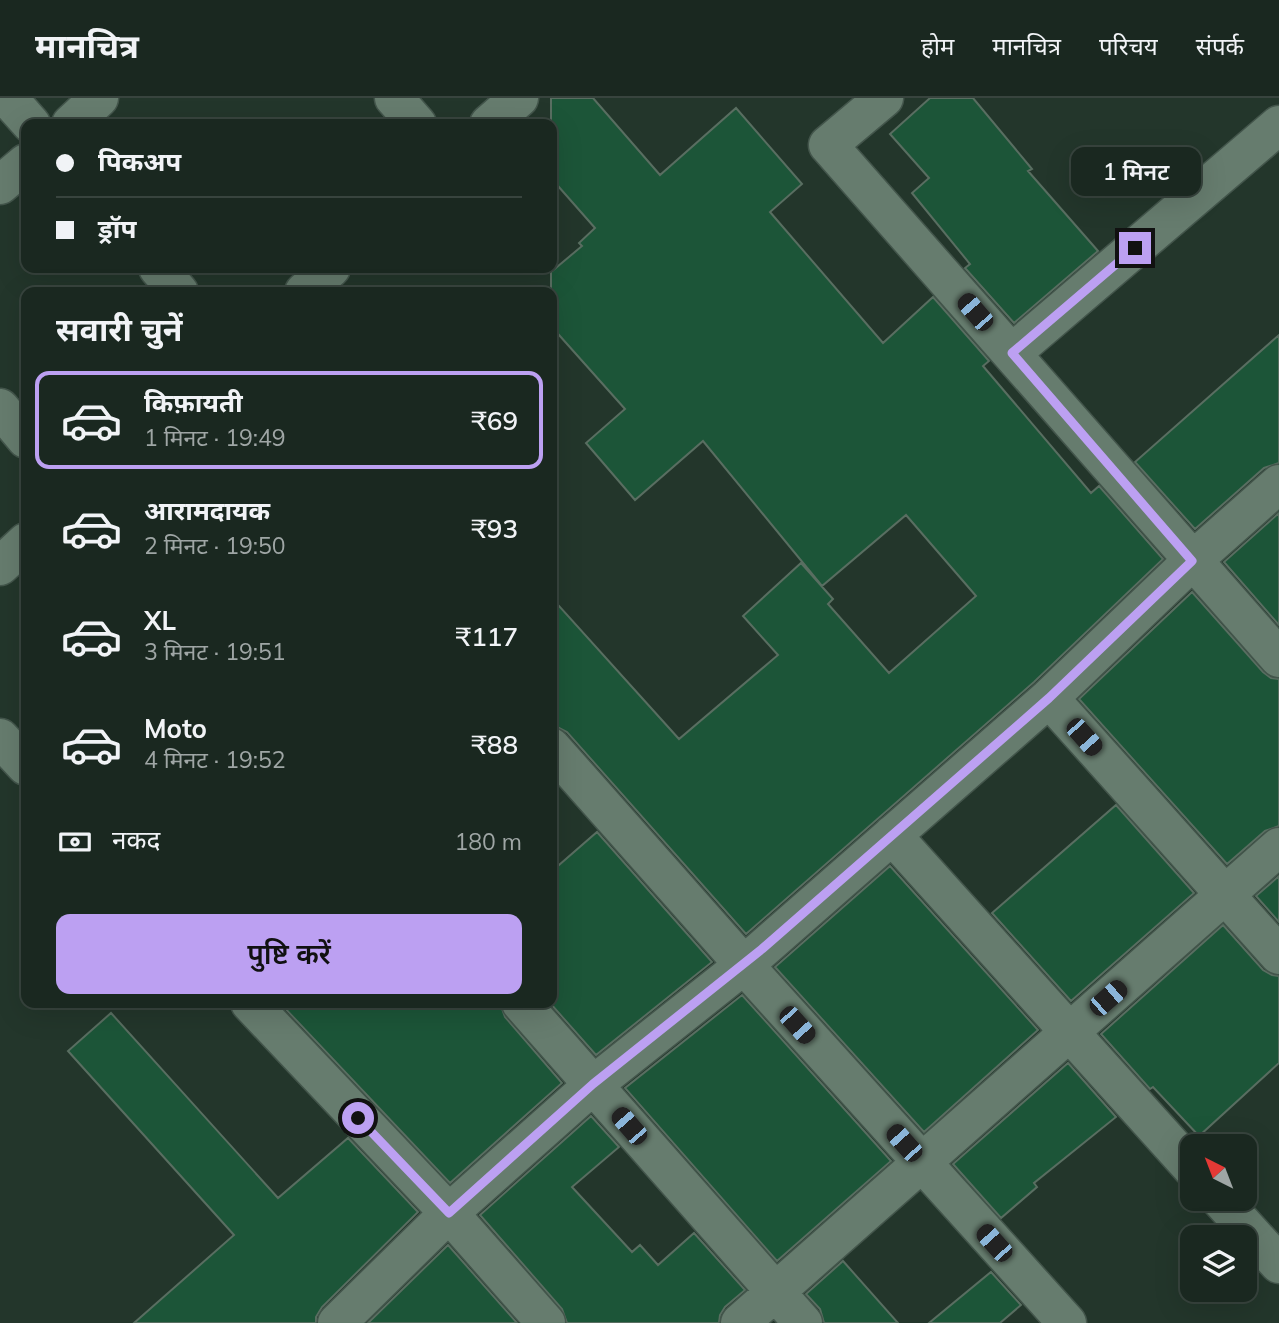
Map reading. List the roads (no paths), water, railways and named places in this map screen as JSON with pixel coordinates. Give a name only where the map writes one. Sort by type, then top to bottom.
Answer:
[{"type":"street","points":[[8,98],[27,119]]},
{"type":"street","points":[[76,119],[99,98]]},
{"type":"street","points":[[394,98],[413,119]]},
{"type":"street","points":[[495,119],[519,98]]},
{"type":"street","points":[[884,98],[828,145],[1279,658]]},
{"type":"street","points":[[1012,353],[1279,125]]},
{"type":"street","points":[[0,186],[21,167]]},
{"type":"street","points":[[162,273],[175,287]]},
{"type":"street","points":[[310,287],[325,273]]},
{"type":"street","points":[[0,408],[21,433]]},
{"type":"street","points":[[337,1323],[449,1213],[593,1084],[744,965],[1049,698],[1192,561],[1279,484]]},
{"type":"street","points":[[0,566],[21,547]]},
{"type":"street","points":[[1049,698],[1279,955]]},
{"type":"street","points":[[0,738],[21,761]]},
{"type":"street","points":[[557,754],[1067,1323]]},
{"type":"street","points":[[892,835],[1180,1155]]},
{"type":"street","points":[[740,1323],[1279,847]]},
{"type":"street","points":[[255,1008],[449,1213],[545,1323]]},
{"type":"street","points":[[525,1008],[803,1323]]},
{"type":"street","points":[[1231,1211],[1279,1264]]}]
